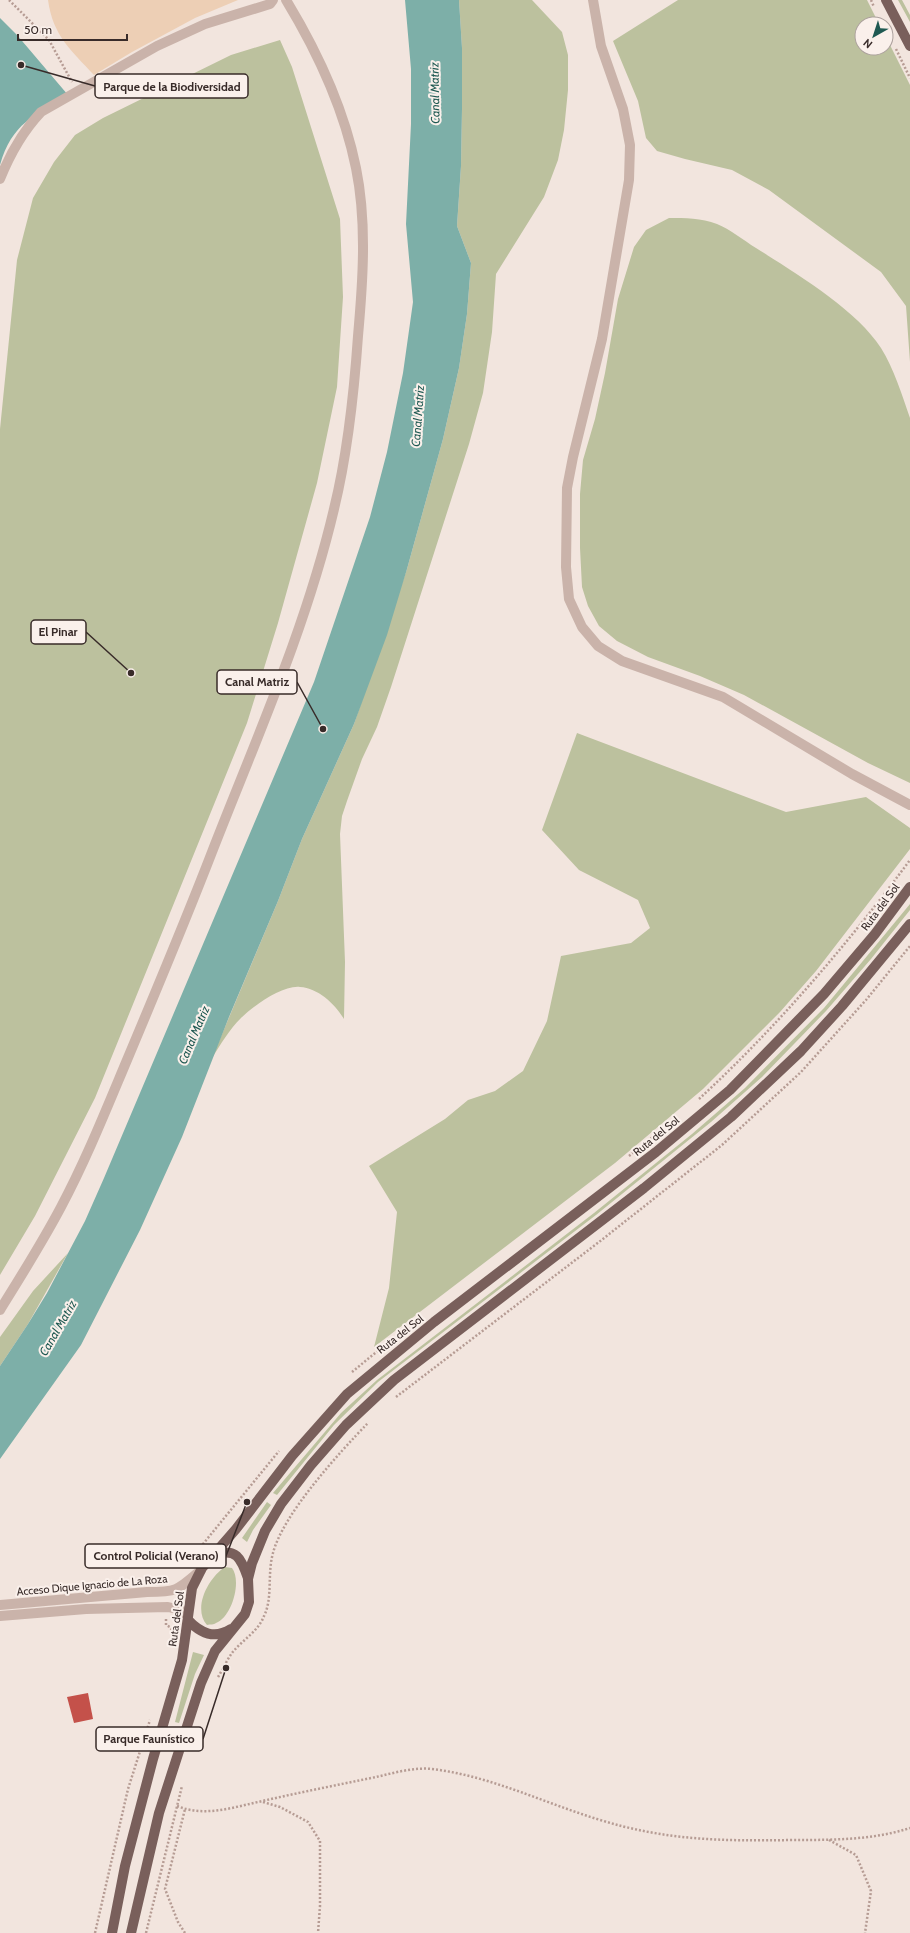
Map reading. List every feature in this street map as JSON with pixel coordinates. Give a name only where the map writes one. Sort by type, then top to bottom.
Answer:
[{"type":"main road","points":[[886,0],[910,46]]},
{"type":"main road","name":"Ruta del Sol","points":[[112,1933],[125,1866],[182,1660],[192,1588],[202,1568],[214,1555],[292,1456],[347,1394],[434,1322],[656,1152],[730,1090],[824,994],[875,934],[910,887]]},
{"type":"main road","points":[[248,1579],[258,1546],[281,1504],[311,1465],[362,1409],[394,1380],[644,1188],[731,1117],[801,1051],[852,994],[910,924]]},
{"type":"main road","points":[[131,1933],[159,1813],[189,1718],[208,1666],[215,1652],[245,1614],[249,1602],[248,1579],[244,1565],[234,1554],[224,1552],[214,1555]]},
{"type":"main road","points":[[188,1618],[198,1630],[207,1634],[224,1634],[237,1625]]},
{"type":"street","points":[[0,179],[12,152],[29,124],[42,112],[156,46],[205,24],[270,4],[273,0]]},
{"type":"street","points":[[0,1310],[45,1236],[81,1166],[176,941],[288,663],[314,584],[338,491],[350,416],[361,309],[363,250],[360,195],[351,146],[337,105],[306,34],[286,0]]},
{"type":"street","points":[[593,0],[601,46],[623,109],[630,145],[629,180],[602,339],[573,457],[567,488],[566,567],[569,599],[582,627],[598,646],[622,661],[723,697],[852,774],[910,804]]},
{"type":"street","name":"Acceso Dique Ignacio de La Roza","points":[[0,1605],[147,1592],[170,1592],[183,1586],[202,1568]]},
{"type":"street","name":"Acceso Dique Ignacio de La Roza","points":[[0,1616],[86,1610],[168,1607],[181,1610],[188,1618]]},
{"type":"path","points":[[9,0],[49,40],[77,92]]},
{"type":"path","points":[[896,48],[910,78]]},
{"type":"path","points":[[392,1401],[679,1180],[722,1145],[801,1072],[861,1006],[910,946]]},
{"type":"path","points":[[216,1681],[232,1653],[255,1630],[264,1618],[268,1609],[269,1570],[273,1552],[286,1524],[341,1453],[372,1419]]},
{"type":"path","points":[[177,1806],[198,1812],[225,1810],[406,1770],[430,1769],[490,1781],[596,1819],[659,1835],[724,1841],[828,1840],[880,1836],[909,1828]]},
{"type":"path","points":[[146,1933],[184,1780]]},
{"type":"path","points":[[261,1802],[280,1806],[308,1822],[320,1841],[320,1906],[318,1933]]},
{"type":"path","points":[[185,1809],[165,1889],[178,1922],[185,1933]]},
{"type":"path","points":[[828,1840],[856,1855],[872,1892],[865,1933]]},
{"type":"green space","points":[[459,0],[532,0],[562,32],[568,55],[568,90],[564,130],[558,160],[544,197],[496,274],[492,332],[483,393],[469,444],[391,687],[377,727],[362,759],[342,816],[340,834],[345,962],[344,1019],[331,1003],[313,990],[300,987],[285,989],[260,1002],[241,1018],[229,1032],[212,1058],[278,901],[302,839],[354,724],[407,569],[443,439],[459,368],[467,314],[471,263],[457,226],[461,166],[462,109],[462,48]]},
{"type":"green space","points":[[678,0],[867,0],[875,16],[854,16],[854,56],[894,56],[894,53],[910,85],[910,362],[906,306],[881,272],[769,190],[732,170],[657,151],[646,138],[638,101],[613,41]]},
{"type":"green space","points":[[898,0],[902,0],[910,15],[910,22]]},
{"type":"green space","points":[[280,40],[292,67],[340,219],[343,297],[337,387],[317,483],[278,623],[247,723],[95,1098],[35,1216],[0,1275],[0,429],[17,260],[33,198],[54,162],[75,135],[103,118],[231,55]]},
{"type":"green space","points":[[669,218],[699,219],[722,226],[806,280],[856,319],[881,348],[894,373],[910,418],[910,783],[868,763],[744,695],[700,676],[648,657],[617,641],[599,626],[588,606],[582,587],[580,548],[580,494],[583,460],[595,419],[605,373],[618,299],[634,247],[646,230]]},
{"type":"green space","points":[[577,733],[786,812],[866,797],[910,828],[910,849],[816,971],[780,1012],[703,1089],[615,1163],[374,1347],[389,1288],[397,1212],[369,1166],[445,1119],[468,1100],[495,1091],[523,1071],[547,1021],[561,956],[631,943],[650,928],[638,900],[579,870],[542,830]]},
{"type":"green space","points":[[910,904],[910,910],[871,959],[826,1011],[762,1077],[711,1122],[596,1215],[378,1382],[334,1425],[277,1495],[273,1493],[341,1413],[377,1380],[594,1213],[692,1134],[745,1088],[824,1008]]},
{"type":"green space","points":[[68,1253],[28,1324],[0,1366],[0,1337],[33,1291]]},
{"type":"green space","points":[[267,1502],[271,1505],[253,1530],[247,1542],[242,1538]]},
{"type":"green space","points":[[225,1567],[232,1568],[235,1574],[236,1590],[234,1598],[227,1614],[222,1619],[214,1624],[207,1625],[201,1610],[204,1593],[213,1578]]},
{"type":"green space","points":[[193,1652],[204,1655],[195,1674],[179,1723],[175,1722]]},
{"type":"sand","points":[[48,0],[238,0],[195,18],[132,52],[94,75],[64,42],[50,13]]},
{"type":"water","name":"Canal Matriz","points":[[405,0],[459,0],[462,48],[462,109],[461,166],[457,226],[471,263],[467,314],[459,368],[443,439],[407,569],[387,635],[354,724],[302,839],[278,901],[229,1017],[182,1137],[140,1230],[81,1345],[0,1459],[0,1366],[47,1293],[85,1221],[104,1178],[314,682],[370,517],[387,452],[403,373],[413,302],[406,224],[411,124],[411,69]]},
{"type":"water","points":[[0,18],[17,35],[68,95],[35,115],[18,130],[11,139],[0,165]]},
{"type":"building","points":[[88,1693],[93,1719],[74,1723],[67,1697]]},
{"type":"place","name":"Parque de la Biodiversidad","points":[[21,65]]},
{"type":"place","name":"El Pinar","points":[[131,673]]},
{"type":"place","name":"Canal Matriz","points":[[323,729]]},
{"type":"place","name":"Control Policial (Verano)","points":[[247,1502]]},
{"type":"place","name":"Parque Faunístico","points":[[226,1668]]}]
